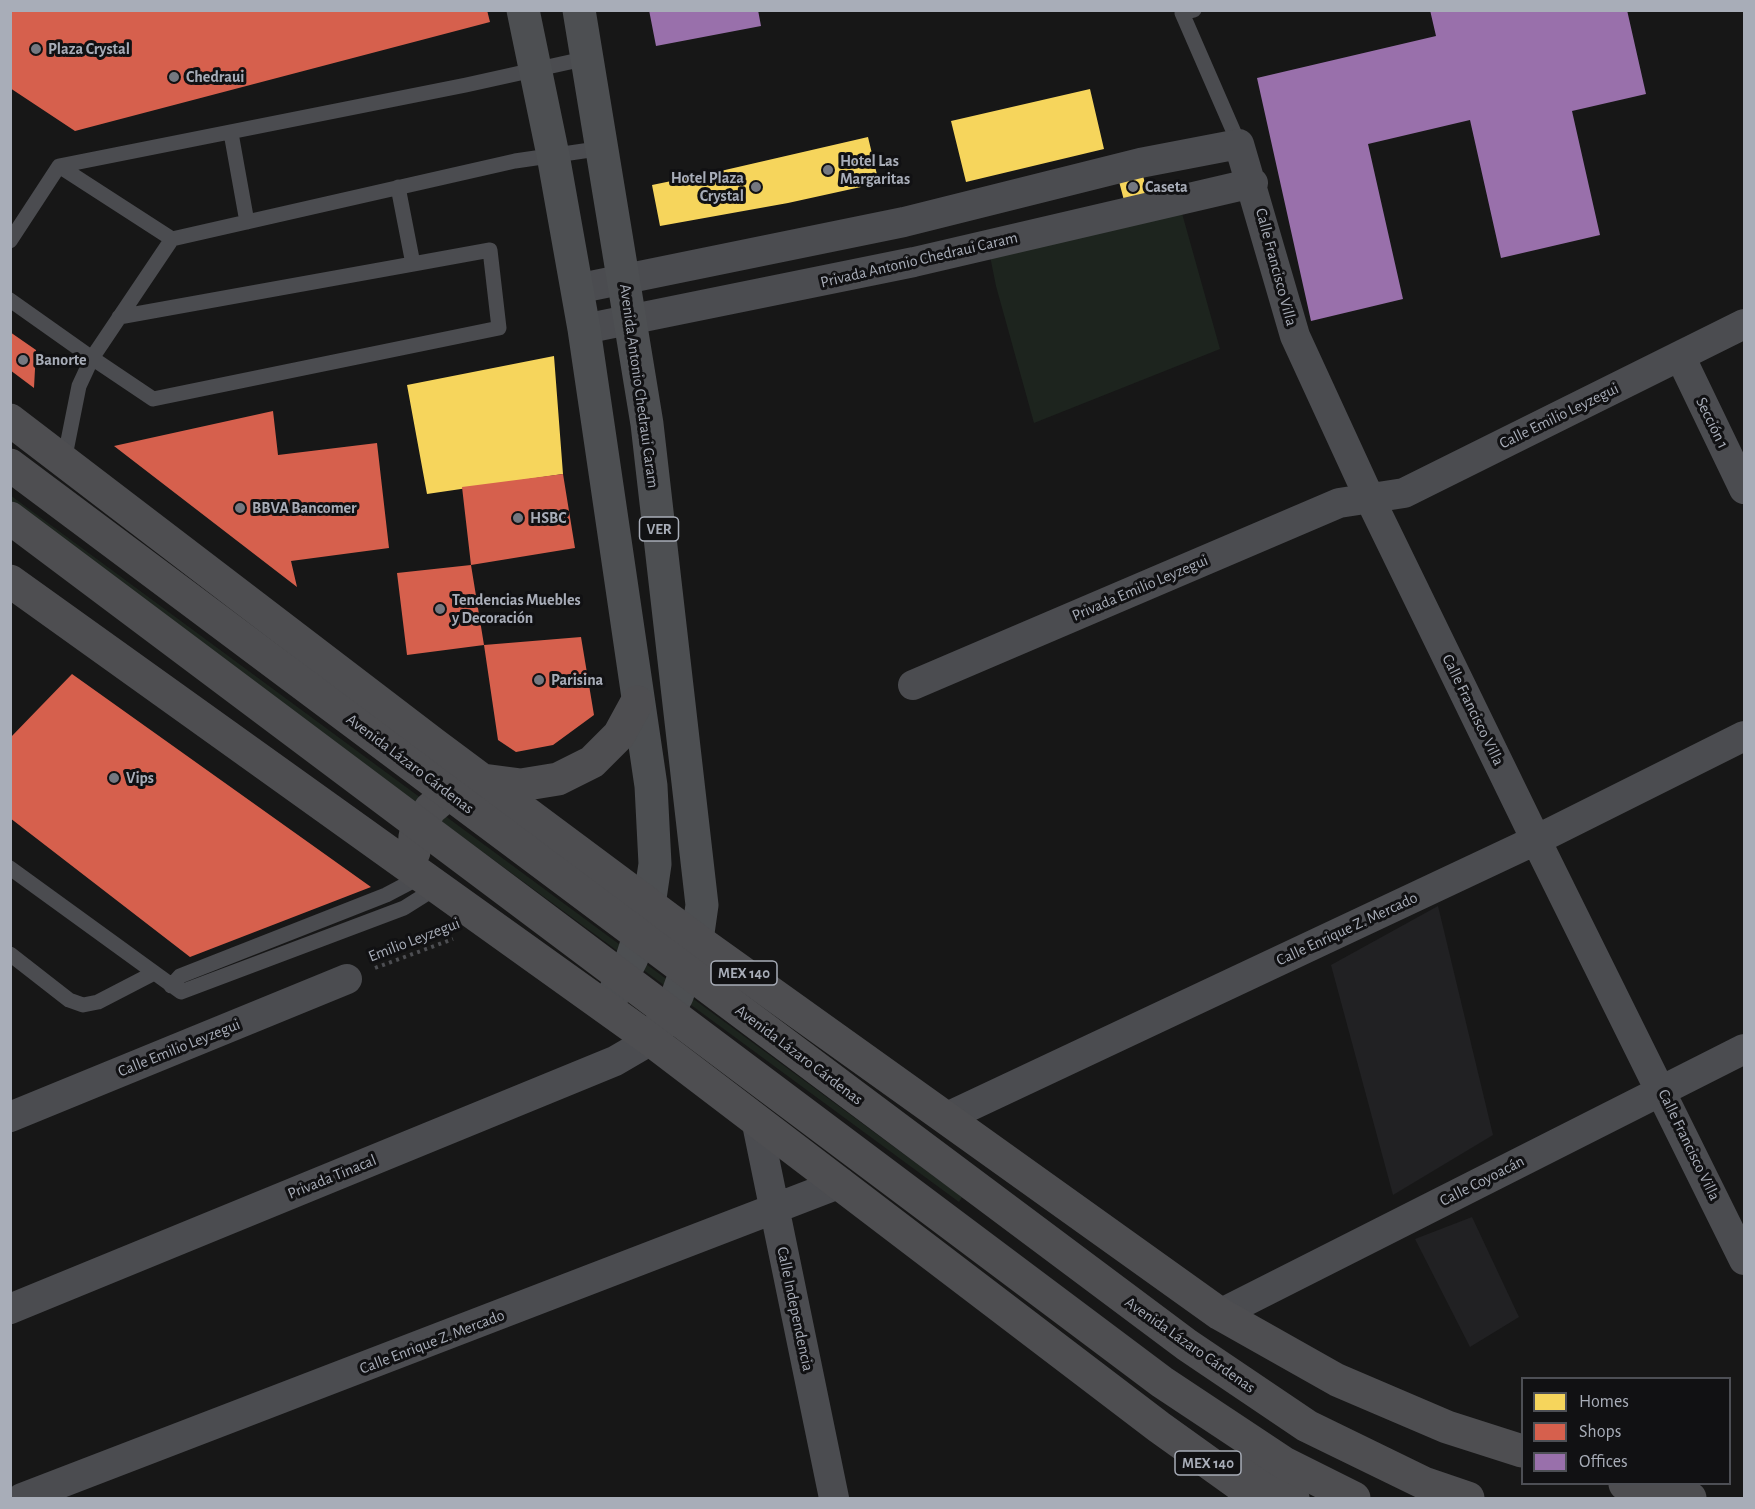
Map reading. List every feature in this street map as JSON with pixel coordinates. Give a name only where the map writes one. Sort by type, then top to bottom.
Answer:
[{"type":"highway","name":"MEX 140","points":[[10,420],[649,905],[1220,1314],[1337,1380],[1448,1427],[1521,1451]]},
{"type":"highway","name":"Avenida Lázaro Cárdenas","points":[[10,465],[1187,1345],[1307,1426],[1424,1483],[1468,1498]]},
{"type":"highway","name":"MEX 140","points":[[10,518],[1162,1382],[1284,1463],[1354,1498]]},
{"type":"highway","name":"MEX 140","points":[[10,581],[362,830],[651,1040],[1159,1427],[1258,1498]]},
{"type":"highway","points":[[426,876],[415,836],[430,809],[454,789],[483,780],[521,785],[558,779],[592,762],[619,735],[637,702]]},
{"type":"highway","points":[[362,830],[394,825],[420,806],[434,777],[434,744]]},
{"type":"highway","points":[[1159,1427],[1293,1498]]},
{"type":"highway","points":[[1630,1485],[1690,1498]]},
{"type":"main road","name":"VER","points":[[523,10],[553,155],[584,329],[651,786],[655,864],[649,905],[632,958],[606,1008]]},
{"type":"main road","name":"Avenida Antonio Chedraui Caram","points":[[579,10],[604,148],[647,424],[702,904],[697,940],[677,996],[651,1040]]},
{"type":"street","name":"Calle Francisco Villa","points":[[1239,144],[1295,336],[1536,840],[1662,1090],[1744,1260]]},
{"type":"street","points":[[576,289],[904,222],[1140,163],[1239,144]]},
{"type":"street","name":"Privada Antonio Chedraui Caram","points":[[584,329],[631,322],[914,262],[1252,183]]},
{"type":"street","points":[[904,222],[914,262]]},
{"type":"street","name":"Calle Emilio Leyzegui","points":[[1370,497],[1404,493],[1744,324]]},
{"type":"street","name":"Sección 1","points":[[1680,356],[1744,489]]},
{"type":"street","name":"Privada Emilio Leyzegui","points":[[913,685],[1340,503],[1370,497]]},
{"type":"street","name":"Calle Enrique Z. Mercado","points":[[947,1117],[1536,840],[1744,736]]},
{"type":"street","name":"Calle Emilio Leyzegui","points":[[10,1117],[347,979]]},
{"type":"street","name":"Privada Tinacal","points":[[10,1309],[615,1061],[651,1040]]},
{"type":"street","name":"Calle Coyoacán","points":[[1220,1314],[1744,1049]]},
{"type":"street","name":"Calle Independencia","points":[[756,1119],[834,1498]]},
{"type":"street","name":"Calle Enrique Z. Mercado","points":[[22,1498],[841,1183]]},
{"type":"lane","points":[[1194,10],[1182,13],[1239,144]]},
{"type":"lane","points":[[10,241],[58,166],[231,133],[588,58]]},
{"type":"lane","points":[[231,133],[247,222]]},
{"type":"lane","points":[[64,461],[79,386],[92,358],[172,239],[398,187],[553,155],[604,148]]},
{"type":"lane","points":[[58,166],[172,239]]},
{"type":"lane","points":[[398,187],[413,264]]},
{"type":"lane","points":[[10,300],[153,399],[499,328],[490,250],[119,317]]},
{"type":"lane","points":[[10,868],[171,986],[180,976],[386,895],[426,876]]},
{"type":"lane","points":[[10,954],[69,1000],[83,1005],[98,1002],[154,973]]},
{"type":"path","name":"Emilio Leyzegui","points":[[347,979],[490,923]]},
{"type":"shaded area","points":[[1178,199],[1220,349],[1034,423],[996,286],[987,241]]},
{"type":"shaded area","points":[[10,495],[962,1197],[959,1202],[11,505]]},
{"type":"shaded area","points":[[1438,906],[1493,1135],[1393,1195],[1331,965]]},
{"type":"shaded area","points":[[1472,1217],[1519,1317],[1470,1347],[1415,1239]]},
{"type":"building: Homes","points":[[1090,89],[1104,149],[966,182],[951,121]]},
{"type":"building: Homes","points":[[868,137],[879,183],[788,203],[660,226],[652,185]]},
{"type":"building: Homes","name":"Caseta","points":[[1140,164],[1150,203],[1126,208],[1116,170]]},
{"type":"building: Homes","points":[[554,356],[563,474],[427,494],[407,385]]},
{"type":"building: Shops","name":"Chedraui","points":[[10,10],[487,10],[490,22],[75,131],[10,88]]},
{"type":"building: Shops","name":"Banorte","points":[[10,332],[36,350],[34,388],[10,370]]},
{"type":"building: Shops","points":[[273,411],[278,455],[377,443],[389,548],[291,561],[297,587],[114,446]]},
{"type":"building: Shops","name":"HSBC","points":[[563,474],[575,548],[471,565],[462,487]]},
{"type":"building: Shops","name":"Tendencias Muebles y Decoración","points":[[471,565],[484,645],[407,655],[397,573]]},
{"type":"building: Shops","name":"Parisina","points":[[581,637],[594,715],[553,745],[516,752],[498,740],[484,645]]},
{"type":"building: Shops","name":"Vips","points":[[72,674],[371,887],[190,957],[10,818],[10,738]]},
{"type":"building: Offices","points":[[649,10],[758,10],[761,26],[656,46]]},
{"type":"building: Offices","points":[[1430,10],[1627,10],[1646,94],[1572,111],[1600,235],[1501,258],[1470,120],[1368,144],[1403,299],[1311,321],[1257,78],[1436,36]]},
{"type":"place","name":"Plaza Crystal","points":[[36,49]]},
{"type":"place","name":"Chedraui","points":[[174,77]]},
{"type":"place","name":"Hotel Las Margaritas","points":[[828,170]]},
{"type":"place","name":"Hotel Plaza Crystal","points":[[756,187]]},
{"type":"place","name":"Caseta","points":[[1133,187]]},
{"type":"place","name":"Banorte","points":[[23,360]]},
{"type":"place","name":"BBVA Bancomer","points":[[240,508]]},
{"type":"place","name":"HSBC","points":[[518,518]]},
{"type":"place","name":"Tendencias Muebles y Decoración","points":[[440,609]]},
{"type":"place","name":"Parisina","points":[[539,680]]},
{"type":"place","name":"Vips","points":[[114,778]]}]
